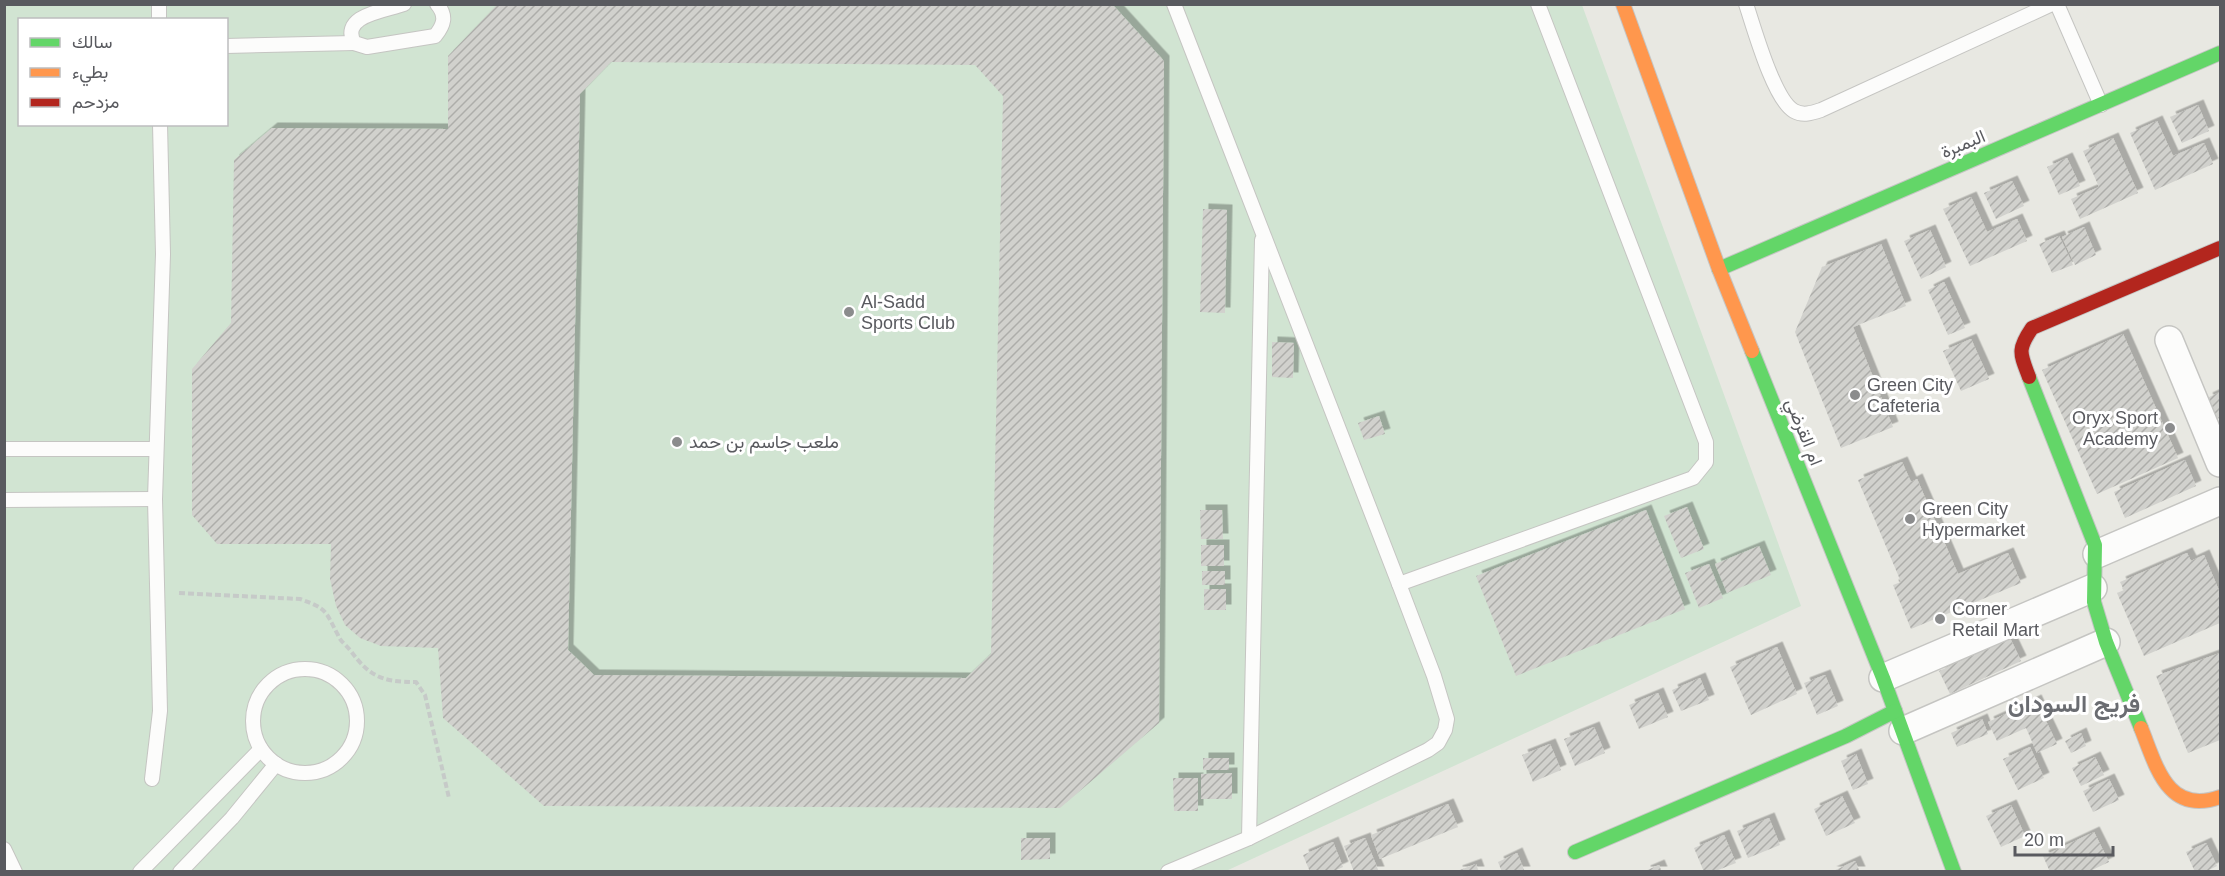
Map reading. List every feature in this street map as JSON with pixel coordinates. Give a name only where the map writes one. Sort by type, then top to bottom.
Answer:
[{"type":"street","name":"ام القرضي","points":[[1623,4],[1719,268],[1883,678],[1954,872]]},
{"type":"street","name":"البمبرة","points":[[1719,268],[2220,53]]},
{"type":"street","points":[[2220,248],[2032,328],[2022,343],[2022,363],[2097,554],[2093,588],[2106,642],[2164,784],[2184,800],[2204,802],[2220,797]]},
{"type":"street","points":[[2169,340],[2220,463]]},
{"type":"street","points":[[2097,554],[2220,501]]},
{"type":"street","points":[[1883,678],[2093,588]]},
{"type":"street","points":[[1575,852],[1846,736],[1899,721],[2106,642]]},
{"type":"lane","points":[[354,43],[350,34],[351,26],[357,19],[404,4]]},
{"type":"lane","points":[[228,46],[354,43],[366,47],[435,36],[443,27],[444,16],[437,4]]},
{"type":"lane","points":[[1168,872],[1249,838],[1428,750],[1438,743],[1445,730],[1444,707],[1399,584],[1174,4]]},
{"type":"lane","points":[[1399,584],[1693,478],[1706,462],[1706,442],[1538,4]]},
{"type":"lane","points":[[1746,4],[1780,97],[1793,111],[1802,114],[1821,110],[2052,4]]},
{"type":"lane","points":[[2057,4],[2101,105]]},
{"type":"lane","points":[[152,779],[160,711],[155,499],[163,254],[160,126]]},
{"type":"lane","points":[[1249,838],[1263,232]]},
{"type":"lane","points":[[4,449],[156,449]]},
{"type":"lane","points":[[4,500],[155,499]]},
{"type":"lane","points":[[302,670],[320,671],[336,679],[352,700],[357,726],[352,743],[342,758],[328,768],[310,773],[292,772],[276,764],[261,749],[254,732],[254,715],[259,698],[270,683],[284,674],[302,670]]},
{"type":"lane","points":[[140,872],[261,749]]},
{"type":"lane","points":[[180,872],[232,818],[276,764]]},
{"type":"lane","points":[[212,800],[232,818]]},
{"type":"lane","points":[[4,849],[15,872]]},
{"type":"path","points":[[158,591],[300,599],[316,605],[331,618],[339,637],[375,677],[393,682],[416,682],[421,688],[425,694],[449,798]]},
{"type":"green space","name":"Al-Sadd Sports Club","points":[[5,5],[1582,5],[1801,606],[1226,871],[5,871]]},
{"type":"building","name":"ملعب جاسم بن حمد","points":[[498,4],[1112,4],[1164,61],[1159,723],[1060,808],[544,806],[443,718],[438,648],[381,646],[360,638],[345,625],[336,606],[330,579],[331,544],[217,544],[192,515],[192,369],[231,323],[234,160],[272,128],[448,129],[448,56]],"holes":[[[611,62],[975,65],[1003,96],[991,654],[966,678],[594,675],[568,650],[580,94]]]},
{"type":"building","points":[[2198,105],[2209,131],[2182,143],[2170,117]]},
{"type":"building","points":[[2157,121],[2173,156],[2204,143],[2213,164],[2155,190],[2130,133]]},
{"type":"building","points":[[2113,138],[2138,193],[2080,219],[2071,199],[2099,187],[2083,151]]},
{"type":"building","points":[[2067,158],[2080,186],[2059,195],[2047,167]]},
{"type":"building","points":[[2012,181],[2024,206],[1996,219],[1984,193]]},
{"type":"building","points":[[1971,197],[1987,232],[2017,219],[2027,241],[1970,266],[1943,209]]},
{"type":"building","points":[[1203,209],[1227,210],[1225,313],[1200,312]]},
{"type":"building","points":[[2084,227],[2096,255],[2075,265],[2062,237]]},
{"type":"building","points":[[1930,230],[1946,267],[1921,279],[1904,241]]},
{"type":"building","points":[[2059,236],[2073,265],[2052,273],[2039,244]]},
{"type":"building","points":[[1881,244],[1906,306],[1853,327],[1893,427],[1841,448],[1795,332],[1822,267]]},
{"type":"building","points":[[1944,282],[1965,328],[1948,335],[1928,290]]},
{"type":"building","points":[[2123,334],[2178,458],[2097,494],[2042,370]]},
{"type":"building","points":[[1971,339],[1989,379],[1961,391],[1943,351]]},
{"type":"building","points":[[1272,342],[1294,343],[1293,378],[1272,377]]},
{"type":"building","points":[[2220,392],[2220,418],[2216,419],[2207,398]]},
{"type":"building","points":[[1379,416],[1385,434],[1364,440],[1358,423]]},
{"type":"building","points":[[2185,460],[2196,486],[2125,518],[2114,492]]},
{"type":"building","points":[[1902,462],[1911,482],[1917,479],[1958,574],[2008,553],[2021,583],[1911,629],[1893,585],[1901,582],[1858,480]]},
{"type":"building","points":[[1687,507],[1704,549],[1681,558],[1664,516]]},
{"type":"building","points":[[1200,510],[1222,510],[1223,539],[1201,539]]},
{"type":"building","points":[[1646,510],[1685,609],[1516,676],[1476,576]]},
{"type":"building","points":[[1201,545],[1224,545],[1224,566],[1201,566]]},
{"type":"building","points":[[1759,546],[1771,575],[1727,593],[1715,564]]},
{"type":"building","points":[[2187,553],[2191,561],[2204,555],[2220,593],[2220,623],[2144,656],[2117,593],[2124,590],[2120,582]]},
{"type":"building","points":[[1709,564],[1723,598],[1699,608],[1685,573]]},
{"type":"building","points":[[1202,571],[1225,571],[1225,585],[1202,585]]},
{"type":"building","points":[[1204,589],[1226,589],[1226,610],[1204,610]]},
{"type":"building","points":[[2010,638],[2021,661],[1950,694],[1939,671]]},
{"type":"building","points":[[1777,647],[1797,694],[1751,715],[1730,667]]},
{"type":"building","points":[[2220,653],[2220,740],[2188,753],[2156,676]]},
{"type":"building","points":[[1825,675],[1838,706],[1817,715],[1804,683]]},
{"type":"building","points":[[1700,678],[1709,700],[1681,711],[1672,690]]},
{"type":"building","points":[[1658,693],[1668,717],[1639,729],[1629,705]]},
{"type":"building","points":[[2036,700],[2057,744],[2037,753],[2026,728],[1997,741],[1988,722]]},
{"type":"building","points":[[1982,719],[1988,734],[1957,747],[1951,733]]},
{"type":"building","points":[[1594,727],[1605,753],[1575,766],[1564,739]]},
{"type":"building","points":[[2081,733],[2086,746],[2071,753],[2065,741]]},
{"type":"building","points":[[1550,744],[1561,770],[1533,782],[1522,755]]},
{"type":"building","points":[[2030,747],[2044,778],[2018,790],[2003,759]]},
{"type":"building","points":[[1856,754],[1868,784],[1853,790],[1841,761]]},
{"type":"building","points":[[2095,757],[2104,775],[2081,786],[2072,768]]},
{"type":"building","points":[[1203,758],[1229,758],[1229,770],[1203,770]]},
{"type":"building","points":[[1232,773],[1232,799],[1201,799],[1201,774]]},
{"type":"building","points":[[1173,778],[1198,778],[1198,811],[1174,811]]},
{"type":"building","points":[[2109,779],[2119,800],[2093,812],[2083,791]]},
{"type":"building","points":[[1842,796],[1855,823],[1826,836],[1814,809]]},
{"type":"building","points":[[1448,804],[1458,827],[1380,859],[1371,835]]},
{"type":"building","points":[[2011,805],[2025,836],[2001,847],[1986,816]]},
{"type":"building","points":[[1769,818],[1780,845],[1748,858],[1737,831]]},
{"type":"building","points":[[2094,832],[2109,862],[2088,872],[2050,872],[2043,856]]},
{"type":"building","points":[[1724,835],[1736,863],[1713,872],[1704,872],[1694,848]]},
{"type":"building","points":[[1021,838],[1050,838],[1050,859],[1021,860]]},
{"type":"building","points":[[1365,838],[1379,872],[1354,872],[1344,846]]},
{"type":"building","points":[[1333,842],[1343,867],[1332,872],[1310,872],[1303,855]]},
{"type":"building","points":[[2206,843],[2217,866],[2205,872],[2195,872],[2186,852]]},
{"type":"building","points":[[1517,853],[1525,872],[1502,872],[1498,862]]},
{"type":"building","points":[[1855,861],[1860,872],[1831,872]]},
{"type":"building","points":[[1476,864],[1479,872],[1457,872],[1457,871]]},
{"type":"building","points":[[1659,865],[1662,872],[1645,872],[1645,871]]},
{"type":"traffic: fast","points":[[1719,269],[2220,53]]},
{"type":"traffic: fast","points":[[1752,351],[1883,678],[1954,872]]},
{"type":"traffic: fast","points":[[2029,377],[2095,545],[2094,602],[2106,642],[2141,728]]},
{"type":"traffic: fast","points":[[1575,852],[1846,736],[1895,711]]},
{"type":"traffic: slow","points":[[1623,4],[1719,269],[1752,351]]},
{"type":"traffic: slow","points":[[2141,728],[2159,771],[2176,793],[2187,799],[2202,801],[2220,797]]},
{"type":"traffic: jam","points":[[2029,377],[2022,347],[2032,328],[2220,248]]},
{"type":"place","name":"Al-Sadd Sports Club","points":[[849,312]]},
{"type":"place","name":"Green City Cafeteria","points":[[1855,395]]},
{"type":"place","name":"Oryx Sport Academy","points":[[2170,428]]},
{"type":"place","name":"ملعب جاسم بن حمد","points":[[677,442]]},
{"type":"place","name":"Green City Hypermarket","points":[[1910,519]]},
{"type":"place","name":"Corner Retail Mart","points":[[1940,619]]},
{"type":"district","name":"فريج السودان","points":[[2074,704]]}]
